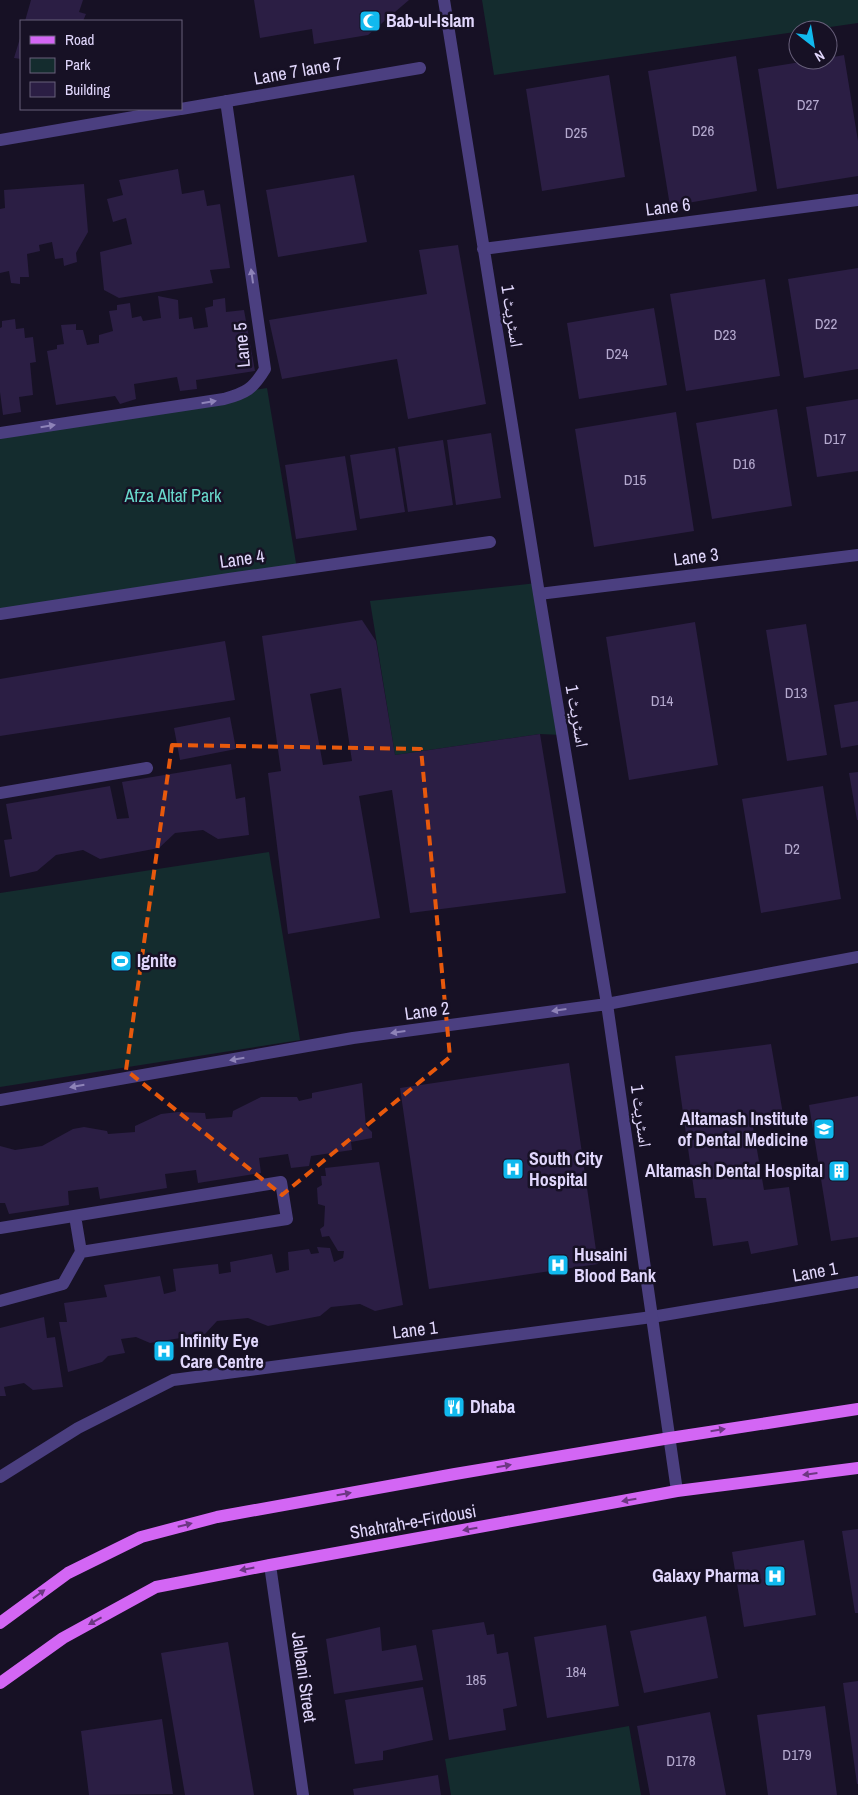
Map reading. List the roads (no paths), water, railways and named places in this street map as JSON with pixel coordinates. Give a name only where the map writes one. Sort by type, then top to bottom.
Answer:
[{"type":"main road","points":[[0,1623],[68,1573],[141,1536],[217,1517],[455,1474],[858,1409]]},
{"type":"main road","name":"Shahrah-e-Firdousi","points":[[0,1683],[63,1638],[156,1587],[677,1491],[858,1468]]},
{"type":"street","name":"اسٹریٹ 1","points":[[444,0],[607,1004],[677,1491]]},
{"type":"street","name":"Lane 7 lane 7","points":[[182,109],[420,68]]},
{"type":"street","name":"Lane 5","points":[[0,433],[224,399],[244,393],[256,384],[265,370],[226,101]]},
{"type":"street","name":"Lane 7 lane 7","points":[[0,140],[175,110]]},
{"type":"street","name":"Lane 6","points":[[483,249],[858,200]]},
{"type":"street","name":"Lane 4","points":[[0,614],[220,580],[490,542]]},
{"type":"street","name":"Lane 3","points":[[539,594],[858,555]]},
{"type":"street","points":[[0,793],[146,768]]},
{"type":"street","name":"Lane 2","points":[[0,1100],[353,1038],[607,1004],[858,957]]},
{"type":"street","points":[[0,1228],[281,1182],[287,1219],[81,1252]]},
{"type":"street","points":[[0,1301],[63,1284],[81,1252],[75,1216]]},
{"type":"street","name":"Lane 1","points":[[0,1477],[78,1428],[173,1380],[346,1356],[652,1318],[858,1282]]},
{"type":"street","name":"Jalbani Street","points":[[270,1565],[304,1795]]},
{"type":"place","name":"Bab-ul-Islam","points":[[370,21]]},
{"type":"place","name":"Ignite","points":[[121,961]]},
{"type":"place","name":"Altamash Institute of Dental Medicine","points":[[824,1129]]},
{"type":"place","name":"South City Hospital","points":[[513,1169]]},
{"type":"place","name":"Altamash Dental Hospital","points":[[839,1171]]},
{"type":"place","name":"Husaini Blood Bank","points":[[558,1265]]},
{"type":"place","name":"Infinity Eye Care Centre","points":[[164,1351]]},
{"type":"place","name":"Dhaba","points":[[454,1407]]},
{"type":"place","name":"Galaxy Pharma","points":[[775,1576]]},
{"type":"park label","name":"Afza Altaf Park","points":[[173,496]]}]
